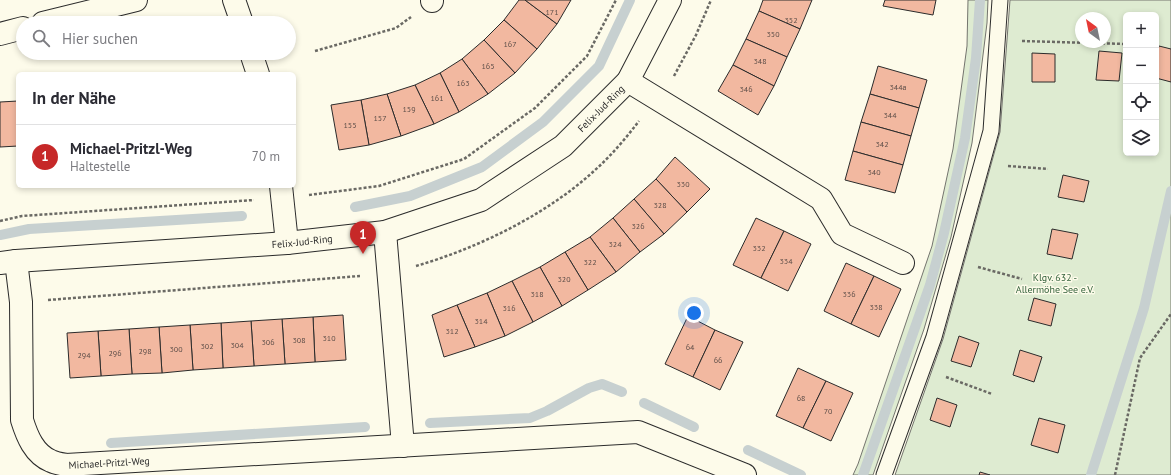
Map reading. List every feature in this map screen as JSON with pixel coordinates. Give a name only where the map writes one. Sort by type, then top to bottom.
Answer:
[{"type":"street","points":[[72,16],[136,0]]},
{"type":"street","points":[[234,0],[240,16]]},
{"type":"street","name":"Felix-Jud-Ring","points":[[8,262],[287,243],[385,232],[481,200],[563,146],[628,81],[670,0]]},
{"type":"street","points":[[0,34],[16,30]]},
{"type":"street","points":[[253,60],[257,72]]},
{"type":"street","name":"Felix-Jud-Ring","points":[[628,81],[821,199],[842,234],[903,263]]},
{"type":"street","points":[[281,192],[287,243]]},
{"type":"street","points":[[385,232],[403,446]]},
{"type":"street","name":"Michael-Pritzl-Weg","points":[[8,262],[21,302],[22,420],[35,449],[50,461],[66,465],[638,432],[745,475]]},
{"type":"lane","points":[[884,475],[934,337],[990,131],[1000,0]]},
{"type":"path","points":[[315,51],[396,28],[432,0]]},
{"type":"path","points":[[0,221],[22,216],[281,192],[379,186],[464,159],[535,108],[587,56],[616,0]]},
{"type":"path","points":[[997,40],[1123,44]]},
{"type":"path","points":[[981,165],[1048,169]]},
{"type":"path","points":[[955,261],[1022,279]]},
{"type":"path","points":[[1115,475],[1140,358],[1171,314]]},
{"type":"path","points":[[923,369],[992,394]]},
{"type":"green space","points":[[968,0],[988,0],[987,23],[972,143],[951,237],[924,329],[873,475],[853,475],[932,246],[953,149],[967,46]]},
{"type":"green space","name":"Klgv. 632 - Allermöhe See e.V.","points":[[1010,0],[1171,0],[1171,475],[895,475],[943,339],[1000,132]]},
{"type":"building","points":[[519,0],[525,0],[557,24],[537,49],[504,20]]},
{"type":"building","points":[[525,0],[571,0],[557,24]]},
{"type":"building","points":[[763,0],[812,0],[800,29],[759,11]]},
{"type":"building","points":[[885,0],[936,0],[933,15],[883,6]]},
{"type":"building","points":[[759,11],[800,29],[787,57],[746,39]]},
{"type":"building","points":[[504,20],[537,49],[515,73],[484,40]]},
{"type":"building","points":[[746,39],[787,57],[774,86],[733,65]]},
{"type":"building","points":[[484,40],[515,73],[488,94],[462,59]]},
{"type":"building","points":[[1159,46],[1171,49],[1171,82],[1159,79]]},
{"type":"building","points":[[1099,51],[1122,53],[1119,81],[1096,80]]},
{"type":"building","points":[[1032,53],[1055,54],[1055,82],[1032,82]]},
{"type":"building","points":[[462,59],[488,94],[459,112],[440,73]]},
{"type":"building","points":[[733,65],[774,86],[758,115],[718,91]]},
{"type":"building","points":[[878,66],[927,80],[919,108],[870,94]]},
{"type":"building","points":[[440,73],[459,112],[434,124],[415,85]]},
{"type":"building","points":[[415,85],[434,124],[401,136],[387,94]]},
{"type":"building","points":[[387,94],[401,136],[369,145],[361,100]]},
{"type":"building","points":[[870,94],[919,108],[911,136],[861,122]]},
{"type":"building","points":[[361,100],[369,145],[339,150],[331,105]]},
{"type":"building","points":[[16,101],[16,146],[0,147],[0,102]]},
{"type":"building","points":[[861,122],[911,136],[903,165],[853,151]]},
{"type":"building","points":[[853,151],[903,165],[895,193],[845,180]]},
{"type":"building","points":[[675,157],[710,189],[687,212],[656,179]]},
{"type":"building","points":[[1063,175],[1089,181],[1084,202],[1058,197]]},
{"type":"building","points":[[656,179],[687,212],[664,234],[634,199]]},
{"type":"building","points":[[634,199],[664,234],[640,252],[613,218]]},
{"type":"building","points":[[613,218],[640,252],[616,272],[590,237]]},
{"type":"building","points":[[756,218],[784,231],[761,278],[733,265]]},
{"type":"building","points":[[1052,229],[1078,234],[1072,259],[1047,254]]},
{"type":"building","points":[[784,231],[811,244],[788,291],[761,278]]},
{"type":"building","points":[[590,237],[616,272],[588,290],[565,252]]},
{"type":"building","points":[[565,252],[588,290],[562,306],[540,267]]},
{"type":"building","points":[[846,263],[874,276],[851,324],[824,311]]},
{"type":"building","points":[[540,267],[562,306],[533,322],[512,281]]},
{"type":"building","points":[[874,276],[901,289],[879,337],[851,324]]},
{"type":"building","points":[[512,281],[533,322],[505,336],[487,293]]},
{"type":"building","points":[[487,293],[505,336],[475,347],[457,305]]},
{"type":"building","points":[[1034,298],[1056,304],[1051,326],[1028,320]]},
{"type":"building","points":[[457,305],[475,347],[444,357],[432,315]]},
{"type":"building","points":[[343,315],[346,360],[315,362],[313,317]]},
{"type":"building","points":[[688,316],[715,330],[693,377],[665,364]]},
{"type":"building","points":[[313,317],[315,362],[285,364],[282,319]]},
{"type":"building","points":[[282,319],[285,364],[254,366],[251,321]]},
{"type":"building","points":[[251,321],[254,366],[223,368],[221,323]]},
{"type":"building","points":[[221,323],[223,368],[193,370],[190,325]]},
{"type":"building","points":[[190,325],[193,370],[162,373],[159,327]]},
{"type":"building","points":[[159,327],[162,373],[132,374],[129,329]]},
{"type":"building","points":[[129,329],[132,374],[101,376],[98,331]]},
{"type":"building","points":[[715,330],[743,342],[720,390],[693,377]]},
{"type":"building","points":[[98,331],[101,376],[70,378],[67,333]]},
{"type":"building","points":[[959,336],[979,343],[971,367],[951,361]]},
{"type":"building","points":[[1020,350],[1042,357],[1034,382],[1013,375]]},
{"type":"building","points":[[798,368],[826,381],[803,428],[776,416]]},
{"type":"building","points":[[826,381],[853,393],[831,441],[803,428]]},
{"type":"building","points":[[937,398],[957,405],[950,427],[930,420]]},
{"type":"building","points":[[1039,418],[1065,425],[1058,453],[1031,445]]},
{"type":"building","points":[[980,472],[990,475],[979,475]]},
{"type":"waterway","points":[[355,207],[410,196],[482,167],[543,122],[599,66],[630,0]]},
{"type":"waterway","points":[[863,475],[930,285],[944,233],[965,138],[976,58],[980,0]]},
{"type":"waterway","points":[[1091,475],[1144,308],[1171,191]]},
{"type":"waterway","points":[[0,235],[29,229],[242,216]]},
{"type":"waterway","points":[[430,423],[530,418],[547,411],[589,388],[602,384],[622,392]]},
{"type":"waterway","points":[[644,403],[694,427]]},
{"type":"waterway","points":[[111,443],[365,427]]},
{"type":"waterway","points":[[748,450],[801,475]]},
{"type":"place","name":"Michael-Pritzl-Weg","points":[[363,254]]}]
